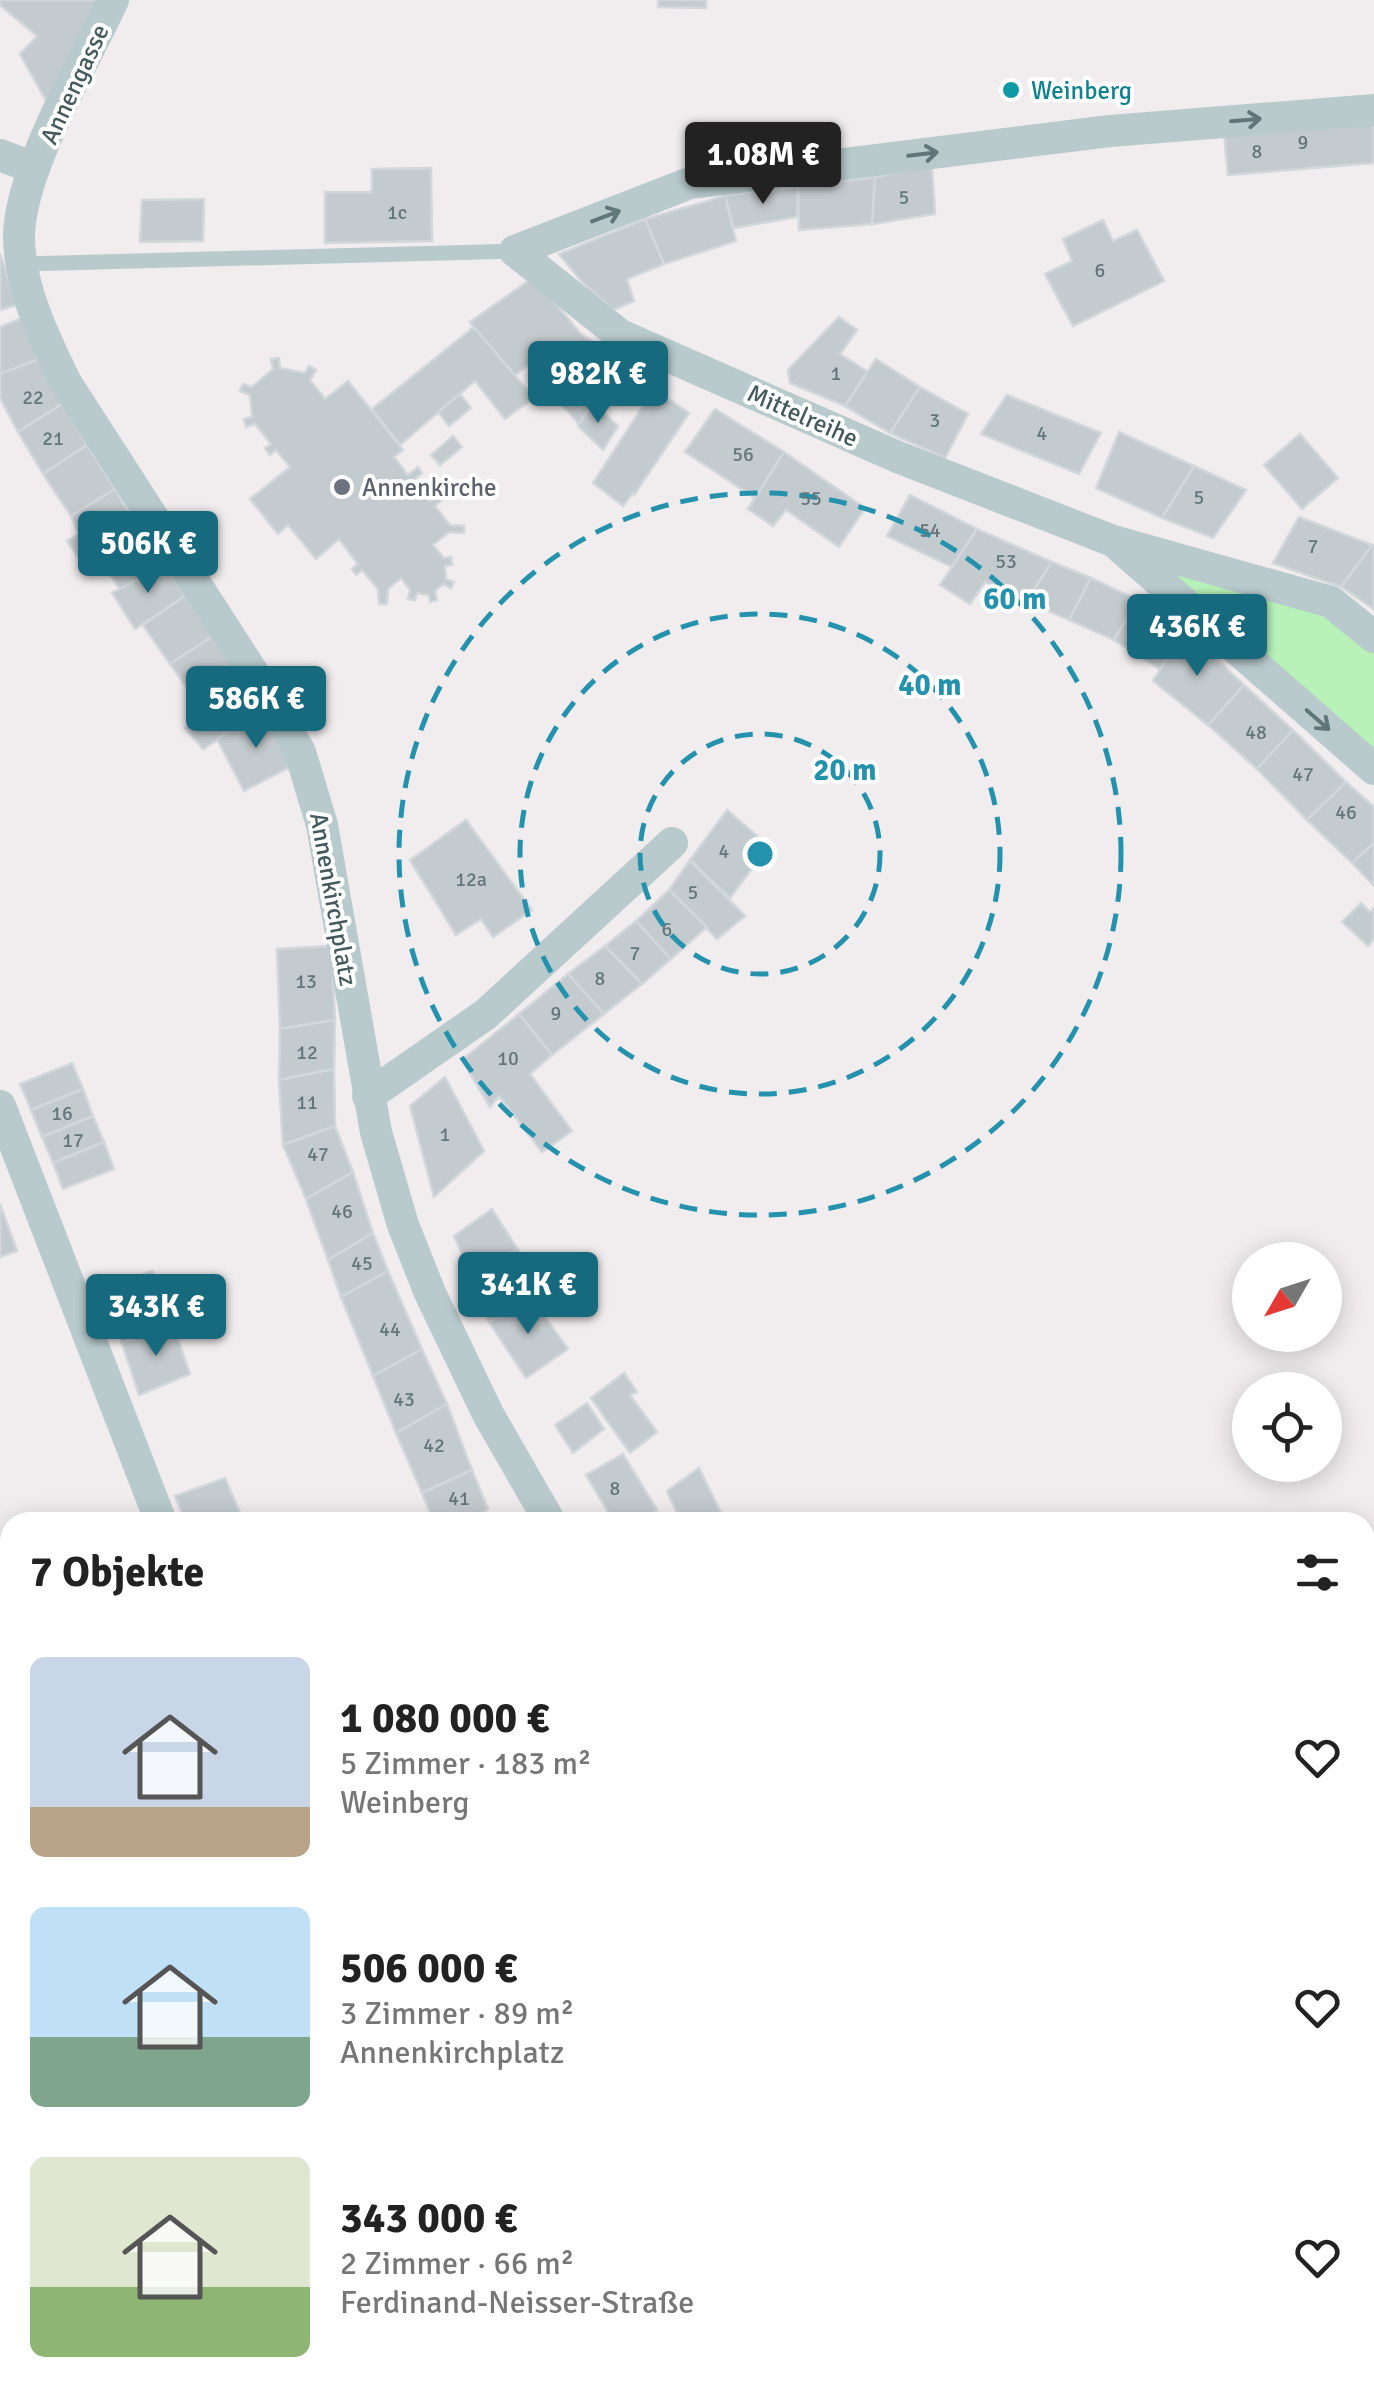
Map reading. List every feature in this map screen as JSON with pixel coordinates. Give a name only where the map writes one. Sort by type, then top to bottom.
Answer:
[{"type":"street","name":"Annengasse","points":[[34,168],[113,0]]},
{"type":"street","points":[[515,251],[690,183],[1110,131],[1374,110]]},
{"type":"street","points":[[0,155],[34,168]]},
{"type":"street","name":"Annenkirchplatz","points":[[34,168],[24,200],[20,236],[22,264],[42,332],[66,382],[300,752],[322,825],[368,1096],[403,1225],[430,1294],[488,1414],[544,1512]]},
{"type":"street","name":"Mittelreihe","points":[[515,251],[620,336],[918,465],[1113,541],[1332,602],[1374,637]]},
{"type":"street","name":"Mittelreihe","points":[[1113,541],[1374,769]]},
{"type":"street","points":[[368,1096],[486,1014],[672,843]]},
{"type":"street","points":[[0,1106],[156,1512]]},
{"type":"lane","points":[[22,264],[515,251]]},
{"type":"green space","points":[[1113,541],[1331,602],[1374,637],[1374,769]]},
{"type":"building","points":[[0,0],[98,0],[54,93],[45,99],[20,54],[37,36],[0,5]]},
{"type":"building","points":[[658,0],[706,0],[706,8],[658,7]]},
{"type":"building","points":[[1374,121],[1374,163],[1228,175],[1224,133]]},
{"type":"building","points":[[932,166],[935,214],[872,224],[875,177]]},
{"type":"building","points":[[431,168],[432,241],[325,243],[325,192],[372,192],[372,169]]},
{"type":"building","points":[[875,177],[872,224],[799,230],[798,187]]},
{"type":"building","points":[[798,187],[797,217],[734,228],[725,196]]},
{"type":"building","points":[[725,196],[736,241],[664,264],[645,219]]},
{"type":"building","points":[[204,199],[203,241],[140,242],[142,200]]},
{"type":"building","points":[[645,219],[664,264],[627,279],[634,301],[613,310],[559,254]]},
{"type":"building","points":[[1103,220],[1113,241],[1137,230],[1164,281],[1073,326],[1045,274],[1072,261],[1063,239]]},
{"type":"building","points":[[0,254],[17,305],[0,310]]},
{"type":"building","points":[[534,277],[580,333],[603,350],[572,382],[593,403],[579,424],[527,366],[513,377],[470,322]]},
{"type":"building","points":[[839,317],[857,330],[840,354],[868,372],[845,406],[790,383],[788,370]]},
{"type":"building","points":[[22,318],[39,359],[0,374],[0,327]]},
{"type":"building","points":[[474,327],[534,398],[505,419],[475,381],[400,445],[372,409]]},
{"type":"building","name":"Annenkirche","points":[[279,358],[280,368],[305,373],[309,366],[316,370],[310,380],[325,399],[348,381],[403,450],[394,457],[408,475],[418,467],[422,473],[413,481],[430,501],[438,494],[443,499],[435,506],[450,525],[464,526],[464,533],[449,532],[433,545],[444,558],[451,557],[452,565],[445,566],[446,579],[454,582],[451,588],[443,584],[435,591],[437,600],[430,602],[429,595],[417,593],[415,600],[408,599],[410,590],[401,578],[388,589],[387,604],[379,604],[378,589],[362,570],[356,575],[352,569],[358,564],[339,539],[316,559],[288,525],[278,534],[250,499],[290,467],[276,450],[270,455],[265,448],[271,444],[255,424],[246,427],[244,419],[252,417],[250,395],[240,391],[243,384],[252,387],[273,369],[271,359]]},
{"type":"building","points":[[39,359],[62,404],[18,432],[0,398],[0,374]]},
{"type":"building","points":[[876,359],[920,387],[890,433],[845,406]]},
{"type":"building","points":[[920,387],[968,414],[945,458],[890,433]]},
{"type":"building","points":[[654,389],[689,413],[623,506],[593,483]]},
{"type":"building","points":[[460,394],[471,408],[449,426],[438,412]]},
{"type":"building","points":[[1007,395],[1101,433],[1079,474],[981,434]]},
{"type":"building","points":[[593,403],[618,426],[603,450],[578,426]]},
{"type":"building","points":[[62,404],[87,445],[43,474],[18,432]]},
{"type":"building","points":[[715,409],[784,452],[755,498],[685,452]]},
{"type":"building","points":[[1119,432],[1194,466],[1162,518],[1096,488]]},
{"type":"building","points":[[1300,434],[1338,478],[1302,509],[1264,465]]},
{"type":"building","points":[[453,436],[462,447],[440,465],[431,455]]},
{"type":"building","points":[[87,445],[115,489],[71,516],[43,474]]},
{"type":"building","points":[[784,452],[865,508],[839,547],[786,510],[773,526],[748,509]]},
{"type":"building","points":[[1194,466],[1246,490],[1213,538],[1162,518]]},
{"type":"building","points":[[115,489],[139,531],[84,566],[67,541],[79,534],[71,516]]},
{"type":"building","points":[[910,495],[977,529],[952,567],[887,536]]},
{"type":"building","points":[[1299,517],[1372,545],[1341,587],[1273,563]]},
{"type":"building","points":[[977,529],[1052,562],[1026,602],[985,582],[970,604],[940,585]]},
{"type":"building","points":[[139,531],[164,565],[121,591],[99,557]]},
{"type":"building","points":[[1374,546],[1374,609],[1341,587]]},
{"type":"building","points":[[1052,562],[1091,578],[1069,620],[1026,602]]},
{"type":"building","points":[[164,565],[185,596],[135,629],[112,593]]},
{"type":"building","points":[[1091,578],[1138,600],[1114,640],[1069,620]]},
{"type":"building","points":[[185,596],[213,636],[170,664],[143,625]]},
{"type":"building","points":[[1138,600],[1185,630],[1160,669],[1114,640]]},
{"type":"building","points":[[1185,630],[1244,685],[1208,725],[1153,681]]},
{"type":"building","points":[[213,636],[237,669],[194,697],[170,664]]},
{"type":"building","points":[[237,669],[265,710],[203,749],[185,728],[207,714],[194,697]]},
{"type":"building","points":[[1244,685],[1293,730],[1257,769],[1208,725]]},
{"type":"building","points":[[265,710],[297,763],[244,791],[217,739]]},
{"type":"building","points":[[1293,730],[1346,782],[1307,820],[1257,769]]},
{"type":"building","points":[[1346,782],[1374,807],[1374,843],[1352,863],[1307,820]]},
{"type":"building","points":[[727,810],[769,846],[730,898],[690,860]]},
{"type":"building","points":[[466,820],[532,910],[493,937],[481,919],[456,935],[410,860]]},
{"type":"building","points":[[1374,843],[1374,886],[1352,863]]},
{"type":"building","points":[[690,860],[745,916],[717,939],[669,890]]},
{"type":"building","points":[[669,890],[707,927],[671,959],[636,921]]},
{"type":"building","points":[[1361,903],[1370,912],[1374,908],[1374,939],[1368,946],[1342,922]]},
{"type":"building","points":[[636,921],[671,959],[642,984],[605,946]]},
{"type":"building","points":[[331,946],[335,1020],[280,1029],[277,949]]},
{"type":"building","points":[[605,946],[642,984],[604,1014],[568,974]]},
{"type":"building","points":[[568,974],[604,1014],[552,1055],[519,1014]]},
{"type":"building","points":[[519,1014],[552,1055],[530,1074],[572,1131],[542,1152],[499,1096],[490,1107],[462,1060]]},
{"type":"building","points":[[335,1020],[334,1069],[279,1080],[280,1029]]},
{"type":"building","points":[[72,1063],[83,1089],[31,1110],[20,1084]]},
{"type":"building","points":[[334,1069],[335,1126],[283,1145],[279,1080]]},
{"type":"building","points":[[445,1077],[484,1151],[434,1197],[410,1106]]},
{"type":"building","points":[[83,1089],[93,1116],[42,1137],[31,1110]]},
{"type":"building","points":[[93,1116],[104,1142],[53,1163],[42,1137]]},
{"type":"building","points":[[335,1126],[353,1172],[306,1199],[283,1145]]},
{"type":"building","points":[[104,1142],[114,1169],[63,1189],[53,1163]]},
{"type":"building","points":[[353,1172],[373,1233],[328,1260],[306,1199]]},
{"type":"building","points":[[0,1204],[17,1251],[0,1257]]},
{"type":"building","points":[[492,1209],[517,1248],[475,1284],[454,1236]]},
{"type":"building","points":[[373,1233],[388,1271],[341,1297],[328,1260]]},
{"type":"building","points":[[517,1248],[539,1291],[489,1322],[475,1284]]},
{"type":"building","points":[[152,1271],[173,1325],[122,1343],[103,1290]]},
{"type":"building","points":[[388,1271],[422,1349],[373,1376],[341,1297]]},
{"type":"building","points":[[530,1296],[568,1349],[526,1378],[489,1322]]},
{"type":"building","points":[[173,1325],[190,1374],[139,1395],[122,1343]]},
{"type":"building","points":[[422,1349],[447,1404],[396,1433],[373,1376]]},
{"type":"building","points":[[624,1373],[637,1392],[630,1395],[657,1432],[630,1453],[591,1398]]},
{"type":"building","points":[[587,1403],[604,1429],[573,1453],[555,1425]]},
{"type":"building","points":[[447,1404],[472,1470],[422,1493],[396,1433]]},
{"type":"building","points":[[623,1454],[657,1510],[608,1512],[586,1475]]},
{"type":"building","points":[[699,1468],[721,1512],[677,1512],[667,1491]]},
{"type":"building","points":[[472,1470],[488,1509],[430,1512],[422,1493]]},
{"type":"building","points":[[225,1478],[240,1512],[182,1512],[175,1496]]},
{"type":"place","name":"Weinberg","points":[[1011,90]]},
{"type":"place","name":"Annenkirche","points":[[342,487]]}]
